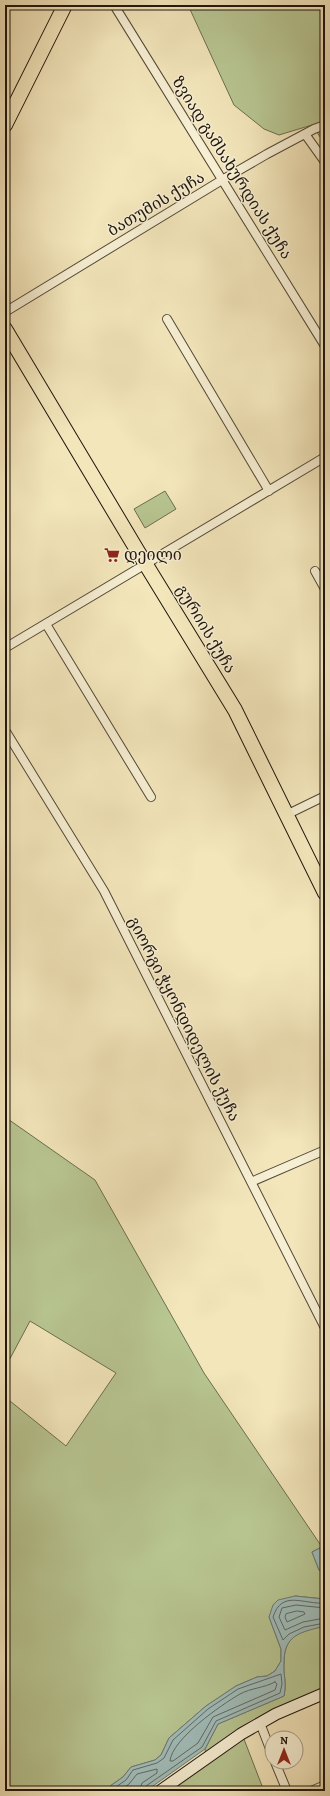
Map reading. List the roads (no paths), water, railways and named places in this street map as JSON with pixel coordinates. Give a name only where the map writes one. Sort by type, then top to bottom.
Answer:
[{"type":"highway","points":[[5,125],[65,5]]},
{"type":"highway","name":"გურიის ქუჩა","points":[[5,329],[235,710],[325,893]]},
{"type":"street","name":"ზვიად გამსახურდიას ქუჩა","points":[[114,5],[325,346]]},
{"type":"street","name":"ბათუმის ქუჩა","points":[[5,312],[222,180],[305,134],[325,125]]},
{"type":"street","points":[[305,134],[325,162]]},
{"type":"street","points":[[167,319],[269,491]]},
{"type":"street","points":[[5,648],[325,457]]},
{"type":"street","points":[[315,571],[325,589]]},
{"type":"street","points":[[46,624],[151,797]]},
{"type":"street","name":"გიორგი ჭყონდიდელის ქუჩა","points":[[5,730],[104,891],[325,1328]]},
{"type":"street","points":[[286,815],[325,796]]},
{"type":"street","points":[[251,1182],[325,1150]]},
{"type":"street","points":[[160,1791],[241,1734],[276,1714],[325,1693]]},
{"type":"street","points":[[260,1723],[264,1733]]},
{"type":"street","points":[[278,1770],[287,1791]]},
{"type":"street","points":[[311,1791],[325,1785]]},
{"type":"water","points":[[322,1547],[325,1552],[325,1575],[319,1570],[312,1552]]},
{"type":"water","points":[[321,1582],[325,1585],[325,1626],[309,1630],[296,1636],[287,1645],[284,1662],[284,1696],[218,1724],[205,1749],[146,1791],[103,1791],[123,1777],[131,1767],[155,1760],[161,1755],[169,1738],[206,1706],[236,1686],[257,1677],[267,1676],[275,1671],[281,1661],[281,1649],[269,1617],[273,1605],[278,1600],[295,1596],[324,1599]]},
{"type":"place","name":"დეილი","points":[[112,555]]}]
